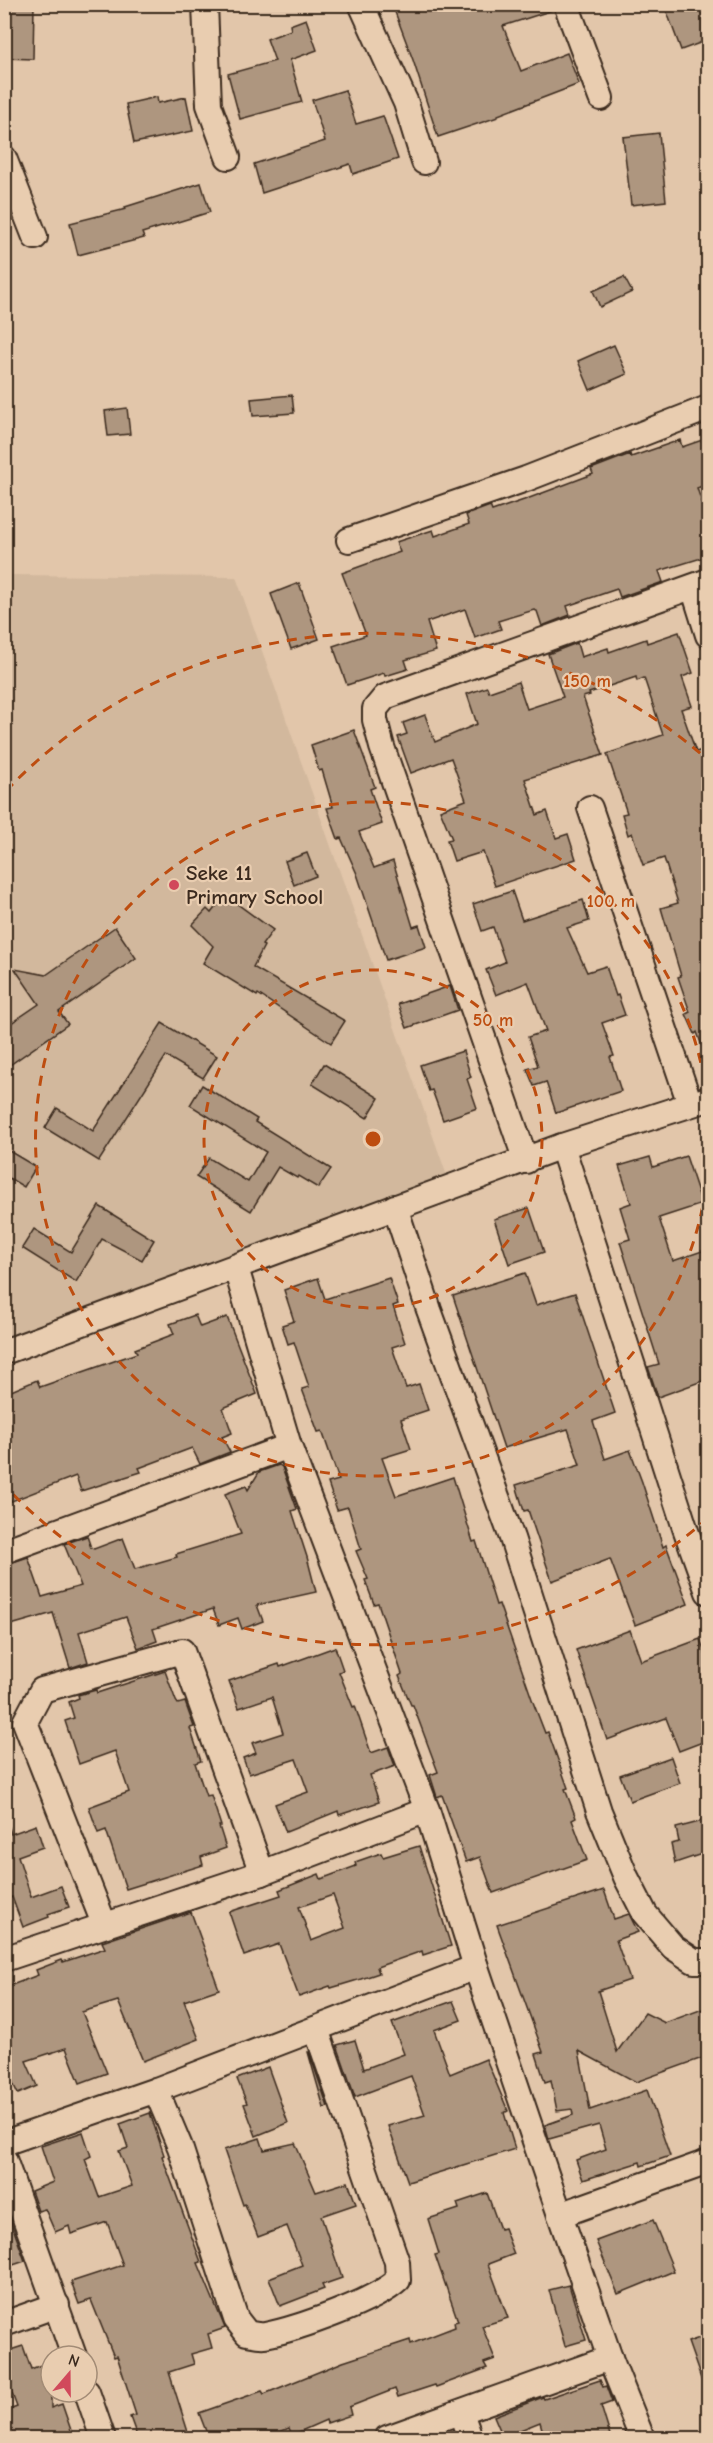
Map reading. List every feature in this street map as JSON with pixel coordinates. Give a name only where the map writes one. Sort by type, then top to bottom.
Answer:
[{"type":"street","points":[[205,4],[209,105],[228,158]]},
{"type":"street","points":[[361,4],[406,103],[424,162]]},
{"type":"street","points":[[566,4],[601,98]]},
{"type":"street","points":[[4,158],[35,237]]},
{"type":"street","points":[[349,540],[526,479],[708,408]]},
{"type":"street","points":[[526,1161],[382,747],[375,720],[375,709],[385,697],[700,584],[708,635]]},
{"type":"street","points":[[4,1352],[562,1146],[699,1102],[590,808]]},
{"type":"street","points":[[562,1146],[685,1528],[708,1592]]},
{"type":"street","points":[[395,1207],[429,1310],[512,1538],[599,1811],[626,1877],[645,1914],[673,1947],[693,1961],[708,1961]]},
{"type":"street","points":[[236,1268],[289,1446],[427,1810],[476,1967],[560,2215],[610,2358],[642,2439]]},
{"type":"street","points":[[4,1551],[289,1446]]},
{"type":"street","points":[[104,1924],[25,1722],[42,1689],[182,1651],[262,1873]]},
{"type":"street","points":[[4,1959],[262,1873],[427,1810]]},
{"type":"street","points":[[4,2143],[156,2090],[476,1967]]},
{"type":"street","points":[[156,2090],[180,2147],[236,2319],[247,2333],[262,2336],[308,2323],[387,2291],[398,2280],[397,2262],[316,2029]]},
{"type":"street","points":[[4,2159],[70,2344]]},
{"type":"street","points":[[560,2215],[708,2162]]},
{"type":"street","points":[[4,2324],[57,2305]]},
{"type":"street","points":[[387,2439],[610,2358]]},
{"type":"street","points":[[91,2404],[103,2439]]},
{"type":"street","points":[[461,2413],[470,2439]]},
{"type":"shaded area","name":"Seke 11 Primary School","points":[[5,575],[236,577],[453,1193],[5,1358]]},
{"type":"building","points":[[4,4],[34,4],[33,59],[4,58]]},
{"type":"building","points":[[392,4],[552,4],[553,10],[503,26],[521,71],[567,53],[579,84],[498,115],[498,117],[438,137]]},
{"type":"building","points":[[664,4],[708,4],[708,40],[681,50]]},
{"type":"building","points":[[306,19],[317,50],[290,60],[302,102],[240,119],[228,74],[275,61],[267,39],[291,30],[290,25]]},
{"type":"building","points":[[345,90],[356,124],[383,116],[398,159],[353,174],[350,164],[262,193],[254,164],[325,141],[312,100]]},
{"type":"building","points":[[157,97],[158,103],[186,97],[193,131],[134,143],[126,104]]},
{"type":"building","points":[[659,133],[666,201],[631,205],[623,137]]},
{"type":"building","points":[[201,183],[210,212],[142,233],[144,238],[78,255],[70,223],[126,209],[125,207]]},
{"type":"building","points":[[624,277],[632,292],[600,307],[593,291]]},
{"type":"building","points":[[614,345],[627,374],[590,390],[578,361]]},
{"type":"building","points":[[292,395],[294,413],[253,416],[251,399]]},
{"type":"building","points":[[127,408],[130,434],[108,436],[105,411]]},
{"type":"building","points":[[708,438],[708,484],[697,488],[708,521],[708,556],[659,571],[663,582],[620,597],[617,589],[567,606],[570,615],[542,626],[537,611],[534,610],[498,621],[501,629],[475,638],[465,609],[427,622],[436,651],[405,660],[408,669],[385,676],[384,673],[347,685],[333,646],[366,635],[342,573],[400,552],[396,542],[433,530],[435,536],[469,524],[466,515],[490,506],[492,511],[524,500],[593,474],[591,469],[630,454],[631,457],[680,440],[682,447]]},
{"type":"building","points":[[299,583],[319,639],[291,649],[271,594]]},
{"type":"building","points":[[679,632],[693,673],[682,677],[692,706],[681,709],[696,752],[708,748],[708,1056],[706,1057],[697,1032],[695,1034],[686,1014],[690,1012],[678,977],[681,976],[661,908],[678,903],[664,858],[643,865],[632,833],[628,835],[622,814],[627,813],[607,754],[663,735],[644,678],[637,681],[636,677],[583,697],[603,755],[525,779],[537,815],[547,811],[556,838],[568,834],[576,859],[495,886],[483,852],[454,861],[447,840],[452,839],[440,810],[466,800],[451,758],[411,773],[398,737],[407,734],[403,723],[425,715],[435,742],[477,724],[467,694],[487,687],[489,692],[518,682],[527,709],[563,697],[548,654],[577,643],[581,657],[608,648],[609,652],[646,639],[647,643]]},
{"type":"building","points":[[354,730],[375,787],[370,789],[382,824],[359,832],[374,868],[393,861],[413,927],[419,925],[426,947],[386,960],[357,874],[341,838],[338,839],[327,808],[333,807],[322,770],[319,771],[311,745]]},
{"type":"building","points":[[307,853],[316,876],[294,885],[285,861]]},
{"type":"building","points":[[512,891],[522,920],[583,900],[589,921],[567,928],[587,972],[606,966],[625,1015],[602,1023],[614,1056],[610,1057],[621,1091],[556,1113],[546,1082],[534,1086],[527,1069],[538,1066],[528,1037],[546,1031],[528,982],[496,995],[486,970],[505,962],[493,927],[482,931],[473,904]]},
{"type":"building","points":[[225,895],[273,930],[262,945],[264,946],[253,967],[345,1021],[331,1043],[258,994],[257,996],[203,963],[213,946],[192,925],[207,909],[211,913]]},
{"type":"building","points":[[115,927],[136,958],[59,1012],[68,1024],[4,1069],[4,1028],[39,1004],[15,969],[46,975]]},
{"type":"building","points":[[450,986],[458,1010],[407,1028],[398,1004]]},
{"type":"building","points":[[162,1023],[217,1056],[203,1078],[166,1056],[99,1161],[45,1128],[57,1108],[93,1131]]},
{"type":"building","points":[[463,1051],[471,1077],[467,1079],[477,1108],[443,1120],[420,1065]]},
{"type":"building","points":[[324,1064],[379,1098],[367,1118],[312,1084]]},
{"type":"building","points":[[202,1085],[257,1119],[255,1122],[331,1169],[318,1188],[278,1167],[251,1211],[196,1177],[209,1158],[248,1182],[266,1152],[190,1105]]},
{"type":"building","points":[[4,1148],[36,1167],[24,1187],[4,1175]]},
{"type":"building","points":[[686,1156],[702,1204],[659,1218],[673,1261],[708,1249],[708,1379],[658,1397],[648,1367],[659,1364],[620,1242],[630,1239],[620,1207],[631,1203],[619,1166],[650,1157],[653,1167]]},
{"type":"building","points":[[99,1206],[154,1240],[142,1260],[102,1239],[76,1282],[22,1248],[34,1229],[71,1252]]},
{"type":"building","points":[[529,1208],[544,1252],[509,1264],[494,1219]]},
{"type":"building","points":[[525,1273],[536,1305],[575,1293],[615,1413],[593,1421],[605,1459],[630,1450],[663,1547],[666,1545],[688,1604],[635,1625],[610,1559],[552,1581],[528,1510],[524,1511],[516,1485],[580,1465],[568,1429],[504,1448],[453,1296]]},
{"type":"building","points":[[318,1278],[325,1299],[389,1278],[398,1304],[393,1306],[405,1343],[392,1347],[406,1388],[419,1384],[428,1410],[401,1419],[411,1449],[382,1458],[396,1496],[453,1477],[496,1605],[499,1604],[533,1702],[545,1733],[548,1732],[568,1788],[565,1789],[576,1818],[572,1820],[587,1860],[493,1893],[480,1857],[466,1862],[442,1795],[437,1797],[430,1775],[438,1772],[413,1705],[411,1705],[399,1676],[402,1674],[378,1603],[374,1604],[365,1580],[368,1579],[356,1551],[361,1549],[348,1507],[337,1510],[328,1483],[339,1480],[322,1431],[318,1432],[302,1389],[309,1387],[294,1342],[288,1344],[282,1325],[294,1321],[284,1290]]},
{"type":"building","points":[[195,1315],[200,1327],[227,1317],[257,1394],[223,1408],[232,1433],[222,1437],[230,1452],[200,1464],[192,1448],[139,1468],[141,1472],[81,1491],[76,1476],[4,1504],[4,1394],[37,1380],[40,1387],[137,1353],[135,1349],[174,1334],[170,1324]]},
{"type":"building","points":[[279,1465],[282,1467],[297,1509],[292,1511],[316,1592],[257,1605],[263,1621],[242,1629],[238,1618],[219,1625],[213,1609],[153,1629],[157,1641],[138,1648],[126,1617],[79,1632],[88,1662],[70,1668],[53,1613],[4,1627],[4,1565],[28,1557],[42,1597],[81,1586],[64,1544],[87,1536],[91,1548],[94,1549],[123,1538],[135,1569],[241,1534],[225,1494],[246,1486],[248,1490],[259,1472]]},
{"type":"building","points":[[630,1630],[641,1661],[700,1639],[708,1661],[708,1740],[679,1751],[666,1718],[607,1740],[576,1650]]},
{"type":"building","points":[[335,1647],[343,1670],[339,1672],[353,1707],[355,1706],[371,1753],[388,1747],[395,1766],[370,1775],[379,1802],[339,1815],[338,1811],[286,1832],[275,1804],[308,1792],[296,1759],[249,1774],[243,1758],[256,1753],[252,1743],[283,1733],[272,1697],[239,1708],[229,1681],[279,1664],[280,1667]]},
{"type":"building","points":[[165,1671],[176,1701],[178,1704],[185,1702],[194,1727],[190,1728],[201,1761],[195,1763],[206,1796],[211,1795],[226,1848],[201,1857],[203,1865],[126,1889],[106,1830],[98,1833],[89,1807],[129,1792],[115,1751],[79,1764],[65,1721],[74,1718],[69,1702],[79,1698],[78,1695],[96,1690],[97,1693]]},
{"type":"building","points":[[671,1757],[680,1783],[630,1801],[620,1775]]},
{"type":"building","points":[[708,1812],[708,1852],[675,1863],[671,1844],[679,1842],[676,1828],[699,1822]]},
{"type":"building","points":[[36,1825],[43,1847],[18,1856],[31,1897],[61,1886],[69,1907],[48,1914],[49,1917],[23,1927],[12,1897],[4,1900],[4,1828],[9,1827],[11,1834]]},
{"type":"building","points":[[419,1846],[451,1946],[423,1955],[422,1951],[377,1967],[379,1973],[299,1997],[279,1944],[244,1956],[229,1912],[281,1895],[279,1890],[319,1874],[321,1879],[356,1866],[355,1862],[381,1853],[383,1857]],"holes":[[[333,1895],[345,1928],[311,1941],[299,1907]]]},
{"type":"building","points":[[604,1890],[614,1919],[629,1914],[638,1932],[616,1940],[630,1980],[598,1991],[617,2052],[645,2013],[665,2023],[708,2007],[708,2056],[636,2082],[579,2051],[590,2110],[647,2090],[670,2156],[641,2166],[640,2162],[583,2180],[576,2160],[606,2149],[599,2125],[549,2139],[545,2125],[573,2115],[572,2109],[557,2111],[551,2080],[545,2082],[536,2054],[543,2052],[497,1925]]},
{"type":"building","points":[[191,1912],[219,1989],[184,2001],[199,2039],[143,2061],[118,2001],[82,2012],[107,2073],[80,2083],[66,2048],[26,2061],[37,2086],[18,2094],[4,2064],[4,1988],[38,1975],[36,1970],[105,1948],[102,1942]]},
{"type":"building","points":[[453,2001],[461,2020],[434,2030],[450,2074],[486,2059],[508,2111],[504,2113],[515,2149],[408,2182],[388,2126],[425,2115],[411,2076],[355,2097],[337,2045],[355,2040],[364,2069],[404,2054],[392,2023]]},
{"type":"building","points":[[309,2052],[328,2107],[324,2108]]},
{"type":"building","points":[[268,2067],[288,2123],[256,2136],[244,2104],[247,2103],[237,2079]]},
{"type":"building","points":[[150,2113],[164,2155],[162,2156],[201,2262],[198,2263],[225,2328],[208,2334],[212,2348],[191,2354],[194,2364],[169,2372],[188,2432],[170,2439],[138,2439],[130,2417],[136,2415],[117,2356],[114,2357],[91,2300],[79,2304],[71,2282],[123,2265],[107,2222],[71,2234],[69,2226],[55,2232],[45,2209],[38,2211],[31,2191],[53,2182],[41,2146],[83,2132],[91,2156],[85,2159],[99,2197],[132,2186],[119,2151],[128,2148],[120,2124]]},
{"type":"building","points":[[260,2138],[264,2150],[295,2143],[316,2192],[348,2182],[356,2204],[321,2216],[342,2278],[322,2285],[324,2289],[280,2306],[269,2278],[302,2265],[287,2226],[258,2237],[245,2204],[243,2205],[224,2150]]},
{"type":"building","points":[[487,2193],[500,2229],[504,2228],[514,2254],[488,2264],[508,2318],[482,2326],[495,2359],[484,2363],[487,2368],[436,2387],[435,2385],[398,2397],[395,2389],[349,2407],[351,2415],[327,2423],[326,2420],[292,2435],[289,2428],[264,2439],[209,2439],[199,2413],[262,2391],[264,2394],[343,2362],[410,2340],[411,2344],[455,2327],[454,2322],[458,2321],[435,2255],[439,2254],[428,2219],[459,2209],[457,2203]]},
{"type":"building","points":[[4,2203],[25,2261],[4,2268]]},
{"type":"building","points":[[653,2220],[674,2271],[618,2294],[596,2241]]},
{"type":"building","points":[[569,2285],[586,2340],[565,2346],[549,2290]]},
{"type":"building","points":[[708,2335],[708,2392],[706,2393],[688,2342]]},
{"type":"building","points":[[23,2346],[31,2369],[39,2366],[39,2404],[51,2404],[51,2408],[62,2404],[74,2439],[4,2439],[4,2412],[17,2407],[4,2372],[4,2352]]},
{"type":"building","points":[[600,2380],[603,2387],[606,2386],[612,2402],[601,2406],[610,2435],[597,2439],[545,2439],[540,2422],[503,2437],[494,2416],[543,2397],[544,2399]]},
{"type":"place","name":"Seke 11 Primary School","points":[[174,885]]}]
